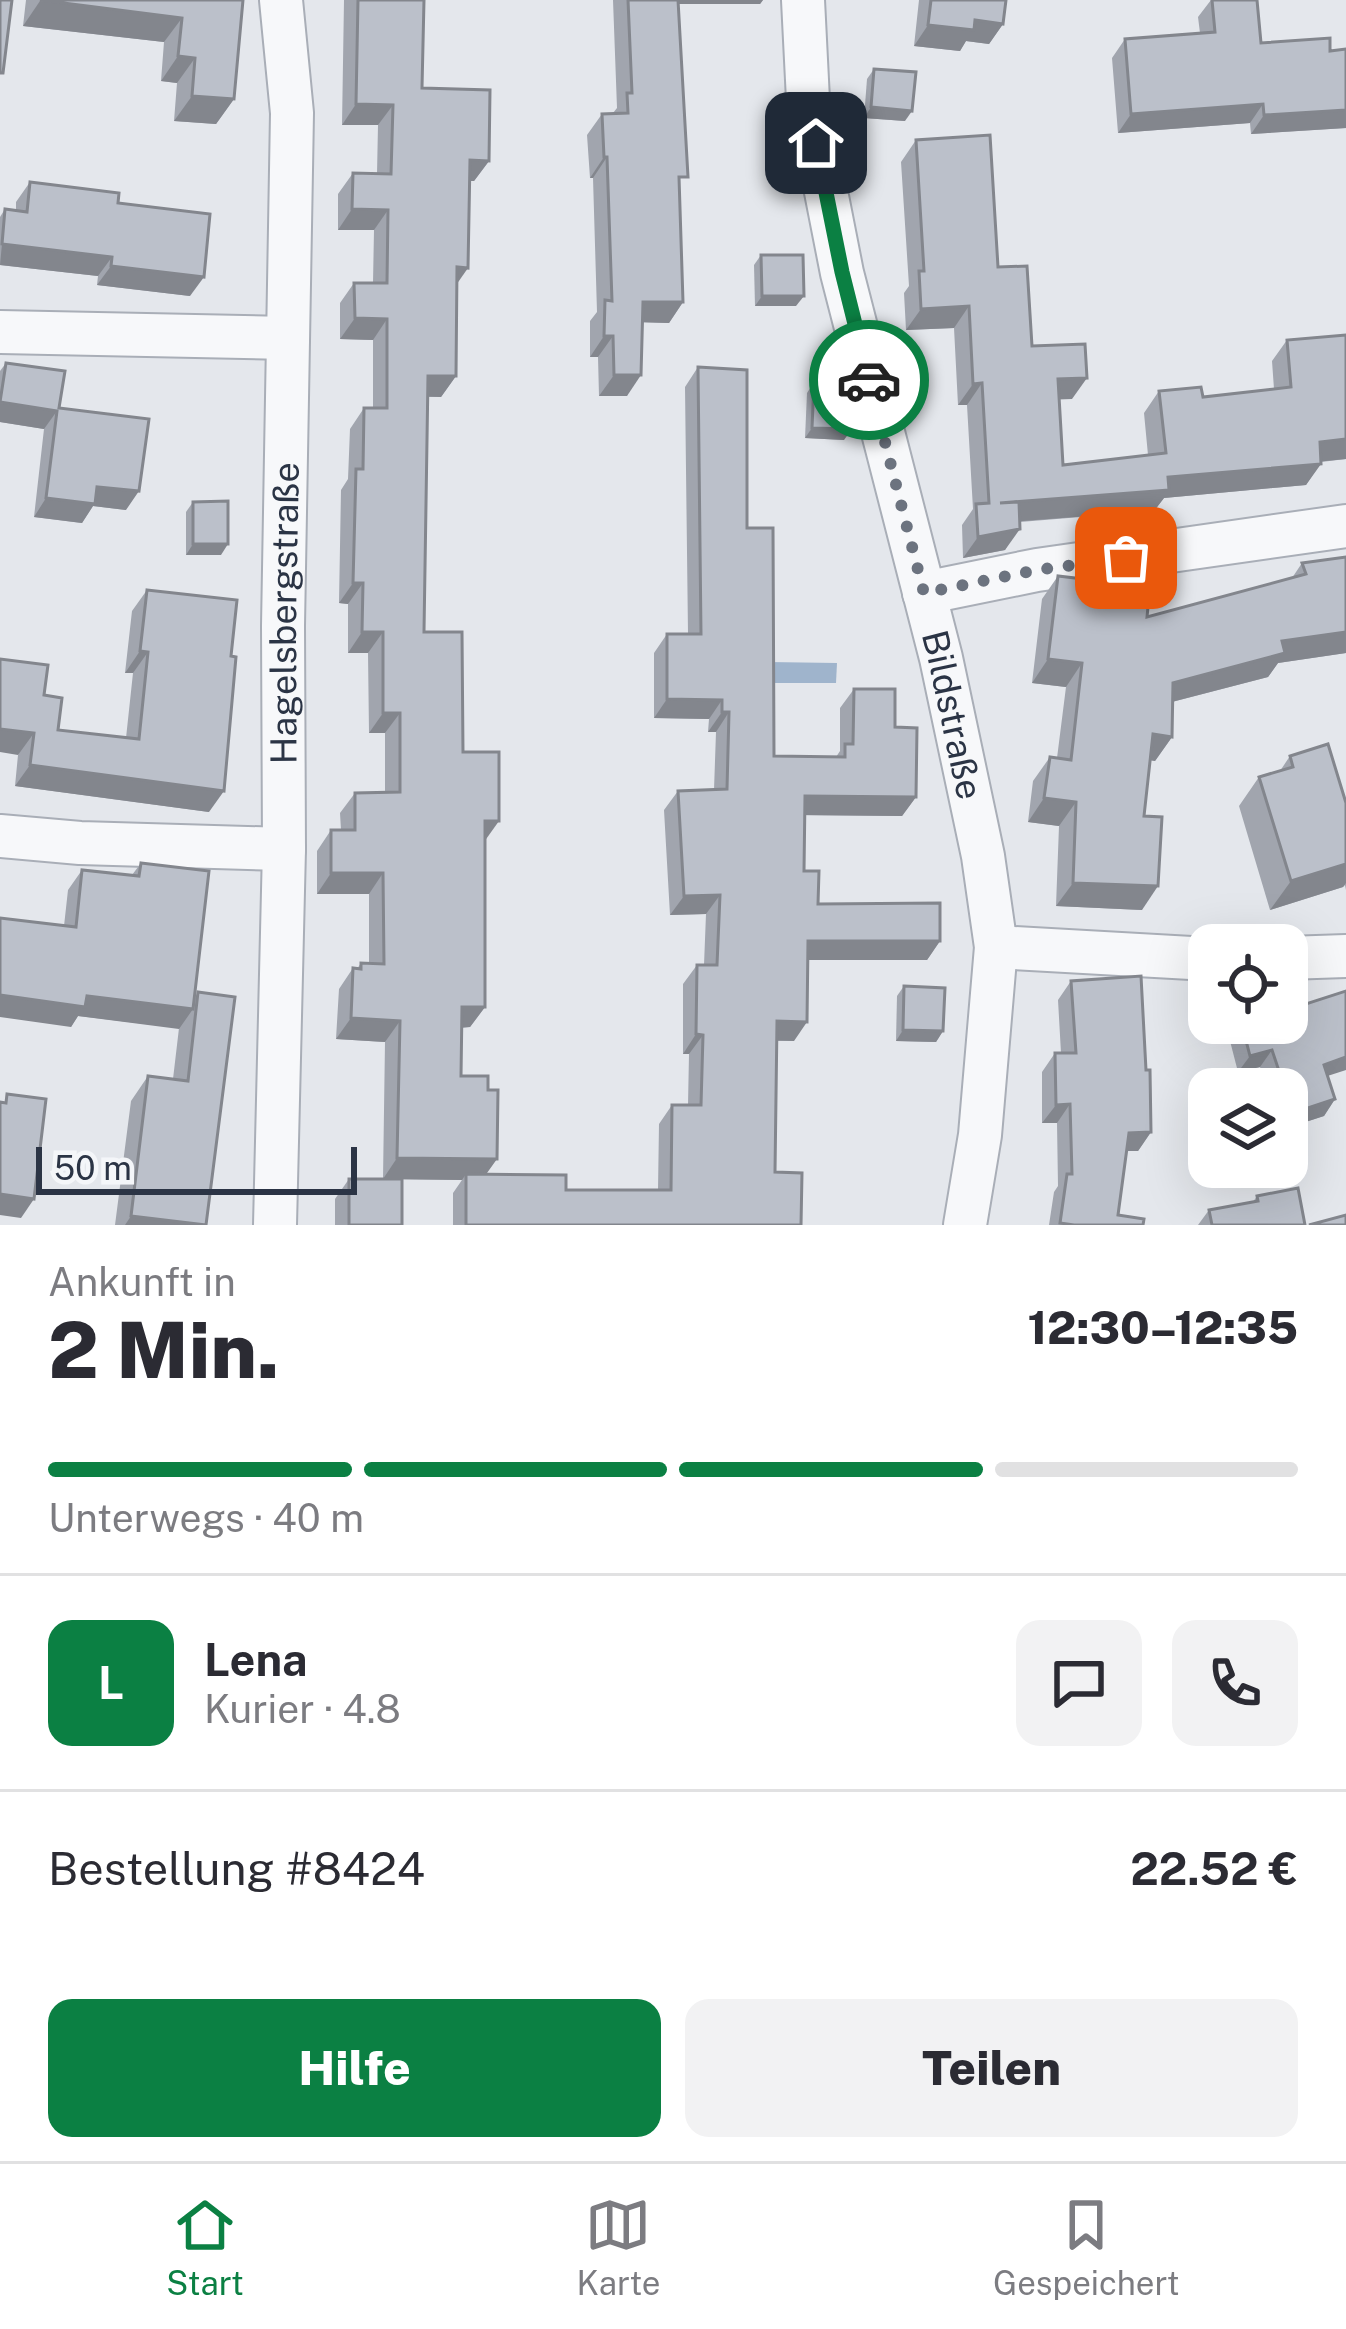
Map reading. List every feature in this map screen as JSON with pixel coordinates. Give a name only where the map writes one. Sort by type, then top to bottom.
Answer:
[{"type":"street","name":"Hagelsbergstraße","points":[[274,1225],[284,849],[292,112],[280,0]]},
{"type":"street","name":"Bildstraße","points":[[803,0],[808,100],[842,272],[924,593],[983,856],[996,947],[980,1136],[965,1225]]},
{"type":"street","points":[[0,332],[288,338]]},
{"type":"street","points":[[924,593],[1037,570],[1346,526]]},
{"type":"street","points":[[0,836],[284,849]]},
{"type":"street","points":[[996,947],[1188,957]]},
{"type":"street","points":[[1308,957],[1346,956]]},
{"type":"water","points":[[768,662],[837,663],[836,683],[768,683]]},
{"type":"building","points":[[0,0],[12,0],[3,73],[0,73]]},
{"type":"building","points":[[40,0],[243,0],[234,99],[192,96],[195,58],[178,56],[182,18]]},
{"type":"building","points":[[358,0],[424,0],[422,88],[490,90],[489,161],[470,160],[468,268],[457,267],[456,376],[428,376],[424,632],[462,632],[463,752],[499,752],[499,821],[485,821],[485,1007],[462,1007],[461,1076],[488,1076],[488,1090],[498,1090],[497,1159],[397,1158],[400,1021],[351,1018],[353,968],[361,969],[361,963],[384,964],[383,873],[331,873],[331,830],[355,830],[355,793],[400,792],[400,713],[383,713],[383,632],[362,632],[363,583],[353,583],[356,469],[363,469],[364,408],[387,408],[387,319],[355,318],[354,283],[387,283],[388,210],[352,209],[353,173],[391,174],[393,105],[356,104]]},
{"type":"building","points":[[628,0],[678,0],[688,177],[679,177],[683,302],[643,302],[641,375],[614,375],[613,336],[604,336],[605,300],[612,301],[602,114],[628,113],[627,93],[632,93]]},
{"type":"building","points":[[931,0],[1006,0],[1003,24],[975,20],[974,30],[928,25]]},
{"type":"building","points":[[1212,0],[1257,0],[1261,43],[1330,38],[1330,51],[1346,49],[1346,110],[1264,115],[1263,104],[1131,114],[1125,39],[1215,32]]},
{"type":"building","points":[[874,69],[916,72],[912,111],[871,107]]},
{"type":"building","points":[[990,135],[998,267],[1027,266],[1032,346],[1085,344],[1087,378],[1058,379],[1063,465],[1166,453],[1159,391],[1201,387],[1203,397],[1291,387],[1287,340],[1346,335],[1346,439],[1320,442],[1321,464],[1168,477],[1169,490],[1000,503],[1019,502],[1020,529],[978,537],[976,504],[989,503],[982,383],[973,384],[969,306],[921,309],[919,271],[924,271],[916,140]]},
{"type":"building","points":[[30,182],[119,193],[118,203],[210,214],[204,277],[111,266],[112,257],[2,244],[5,209],[27,212]]},
{"type":"building","points":[[761,255],[803,255],[804,296],[762,296]]},
{"type":"building","points":[[6,363],[65,371],[59,408],[149,419],[139,491],[97,487],[95,504],[46,498],[57,411],[0,402]]},
{"type":"building","points":[[698,367],[747,370],[747,528],[773,528],[774,756],[845,757],[845,744],[853,744],[854,689],[895,689],[895,727],[917,728],[916,797],[805,796],[804,871],[819,871],[818,904],[940,903],[940,941],[808,941],[807,1022],[777,1021],[775,1172],[802,1173],[801,1225],[466,1225],[466,1174],[566,1175],[566,1190],[671,1190],[672,1105],[701,1105],[703,1035],[696,1034],[697,965],[717,965],[720,895],[684,896],[678,791],[727,789],[729,712],[722,712],[722,700],[667,699],[667,634],[701,634]]},
{"type":"building","points":[[814,382],[853,384],[852,429],[812,428]]},
{"type":"building","points":[[228,501],[228,544],[193,544],[193,502]]},
{"type":"building","points":[[1346,557],[1346,632],[1282,641],[1285,653],[1173,683],[1172,737],[1153,734],[1144,816],[1162,817],[1158,886],[1073,883],[1076,802],[1044,798],[1050,757],[1071,760],[1082,663],[1048,659],[1058,576],[1150,587],[1147,617],[1306,574],[1302,563]]},
{"type":"building","points":[[147,590],[237,600],[224,791],[30,765],[34,733],[0,729],[0,659],[48,665],[44,695],[62,698],[58,730],[139,739],[148,652],[140,651]]},
{"type":"building","points":[[1328,744],[1346,803],[1346,864],[1291,881],[1259,777],[1293,767],[1290,756]]},
{"type":"building","points":[[141,863],[209,871],[193,1009],[87,996],[85,1007],[0,995],[0,918],[76,927],[82,870],[139,876]]},
{"type":"building","points":[[1141,976],[1151,1132],[1129,1133],[1118,1215],[1144,1219],[1143,1225],[1060,1223],[1067,1174],[1072,1174],[1070,1104],[1056,1105],[1055,1053],[1076,1053],[1071,981]]},
{"type":"building","points":[[904,986],[945,988],[943,1031],[903,1030]]},
{"type":"building","points":[[1346,991],[1346,1057],[1324,1065],[1335,1099],[1308,1108],[1308,1068],[1278,1068],[1272,1050],[1250,1056],[1247,1044],[1308,1044],[1308,1003]]},
{"type":"building","points":[[198,992],[235,997],[206,1225],[131,1216],[148,1076],[188,1081]]},
{"type":"building","points":[[7,1094],[46,1099],[34,1199],[0,1194],[0,1102],[6,1103]]},
{"type":"building","points":[[349,1179],[402,1179],[402,1225],[349,1225]]},
{"type":"building","points":[[1298,1188],[1305,1225],[1212,1225],[1209,1210],[1258,1201],[1257,1196]]},
{"type":"building","points":[[1346,1215],[1346,1225],[1309,1225]]},
{"type":"way so far","points":[[869,380],[924,593],[1126,558]]},
{"type":"route","points":[[816,143],[869,380]]}]
